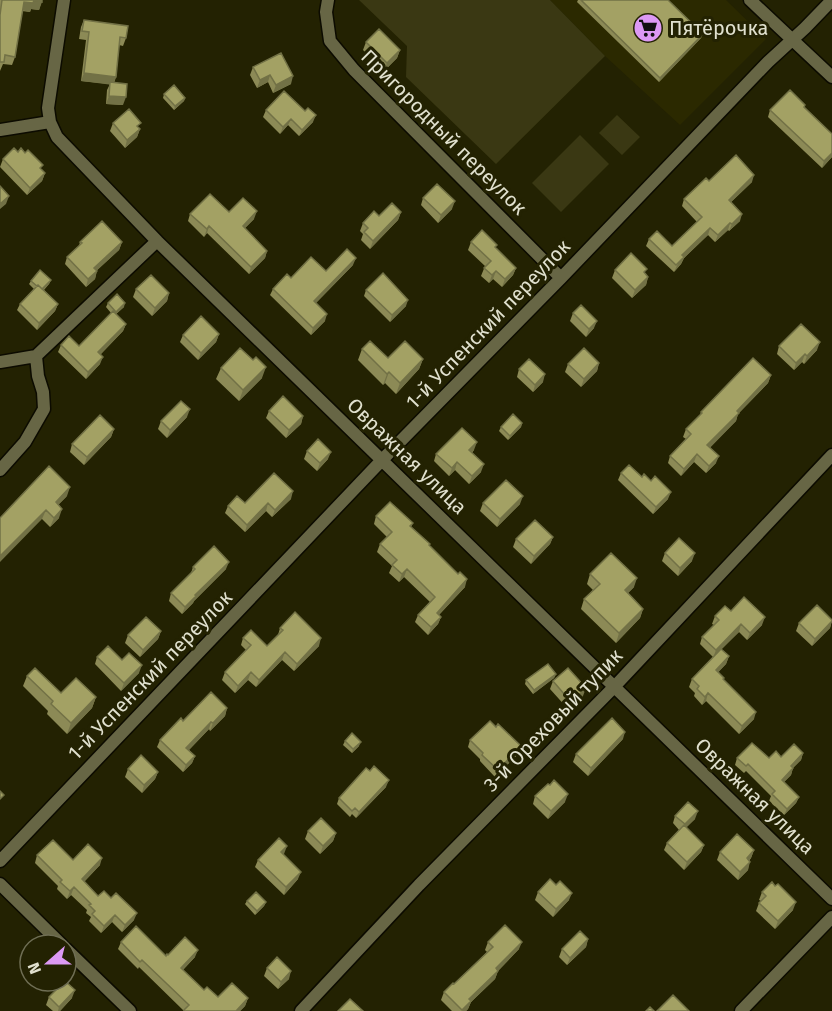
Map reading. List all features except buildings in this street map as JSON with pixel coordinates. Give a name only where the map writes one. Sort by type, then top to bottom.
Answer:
[{"type":"street","points":[[0,129],[50,122],[48,108],[64,0]]},
{"type":"street","name":"Пригородный переулок","points":[[328,0],[326,12],[330,41],[354,70],[561,278]]},
{"type":"street","points":[[750,0],[832,77]]},
{"type":"street","name":"1-й Успенский переулок","points":[[0,861],[382,460],[768,62],[832,0]]},
{"type":"street","name":"Овражная улица","points":[[50,122],[57,137],[157,241],[832,899]]},
{"type":"street","points":[[0,362],[36,356],[157,241]]},
{"type":"street","points":[[0,470],[25,442],[44,409],[36,356]]},
{"type":"street","name":"3-й Ореховый тупик","points":[[300,1011],[419,885],[615,686],[832,454]]},
{"type":"street","points":[[0,884],[50,933]]},
{"type":"street","points":[[741,1011],[832,917]]},
{"type":"street","points":[[78,961],[130,1011]]},
{"type":"shaded area","points":[[359,0],[550,0],[605,56],[496,164],[406,77],[407,46]]},
{"type":"shaded area","points":[[550,0],[726,0],[766,39],[680,125],[605,56]]},
{"type":"shaded area","points":[[617,115],[640,137],[622,155],[599,133]]},
{"type":"shaded area","points":[[580,135],[609,164],[561,212],[532,183]]},
{"type":"place","name":"Пятёрочка","points":[[648,28]]}]
